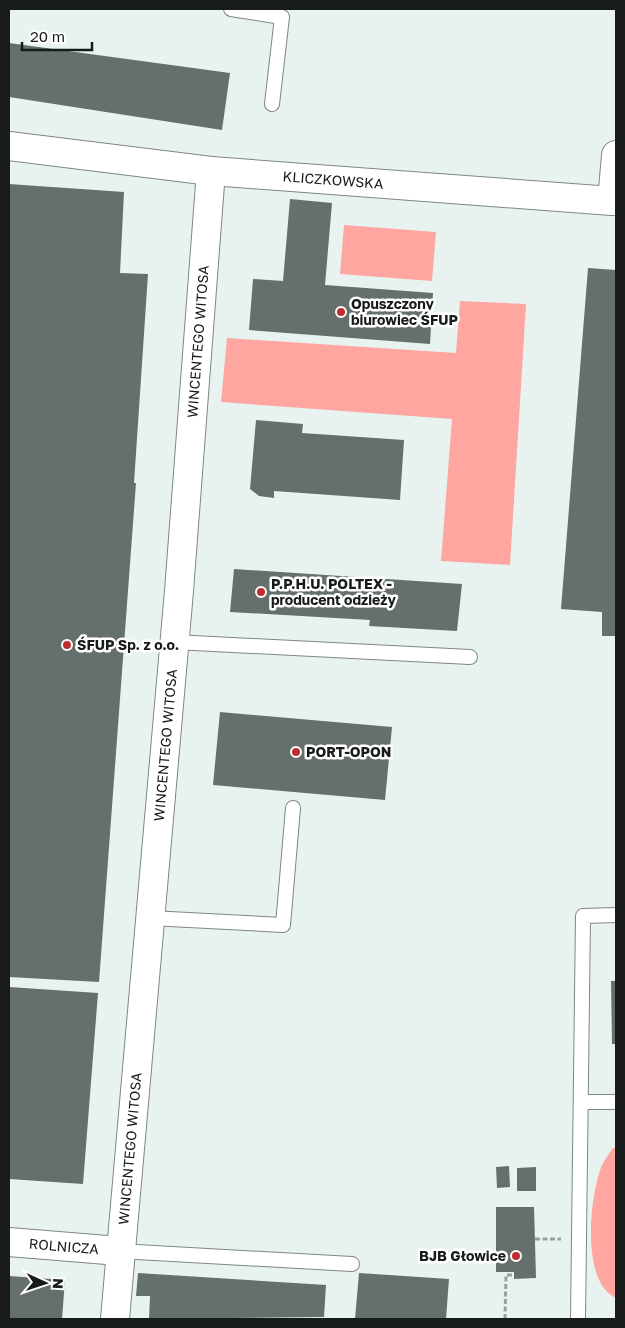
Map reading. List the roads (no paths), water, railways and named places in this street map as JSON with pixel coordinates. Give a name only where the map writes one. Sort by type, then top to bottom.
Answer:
[{"type":"street","name":"KLICZKOWSKA","points":[[9,146],[211,170],[614,201],[616,155]]},
{"type":"street","name":"WINCENTEGO WITOSA","points":[[115,1319],[119,1251],[174,642],[211,170]]},
{"type":"street","name":"ROLNICZA","points":[[9,1242],[119,1251]]},
{"type":"lane","points":[[231,9],[282,17],[272,104]]},
{"type":"lane","points":[[174,642],[470,657]]},
{"type":"lane","points":[[150,918],[283,924],[293,808]]},
{"type":"lane","points":[[578,1319],[583,916],[616,915]]},
{"type":"lane","points":[[581,1102],[616,1102]]},
{"type":"lane","points":[[119,1251],[352,1264]]},
{"type":"place","name":"Opuszczony biurowiec ŚFUP","points":[[341,312]]},
{"type":"place","name":"P.P.H.U. POLTEX - producent odzieży","points":[[261,592]]},
{"type":"place","name":"ŚFUP Sp. z o.o.","points":[[67,645]]},
{"type":"place","name":"PORT-OPON","points":[[296,752]]},
{"type":"place","name":"BJB Głowice","points":[[516,1256]]}]
